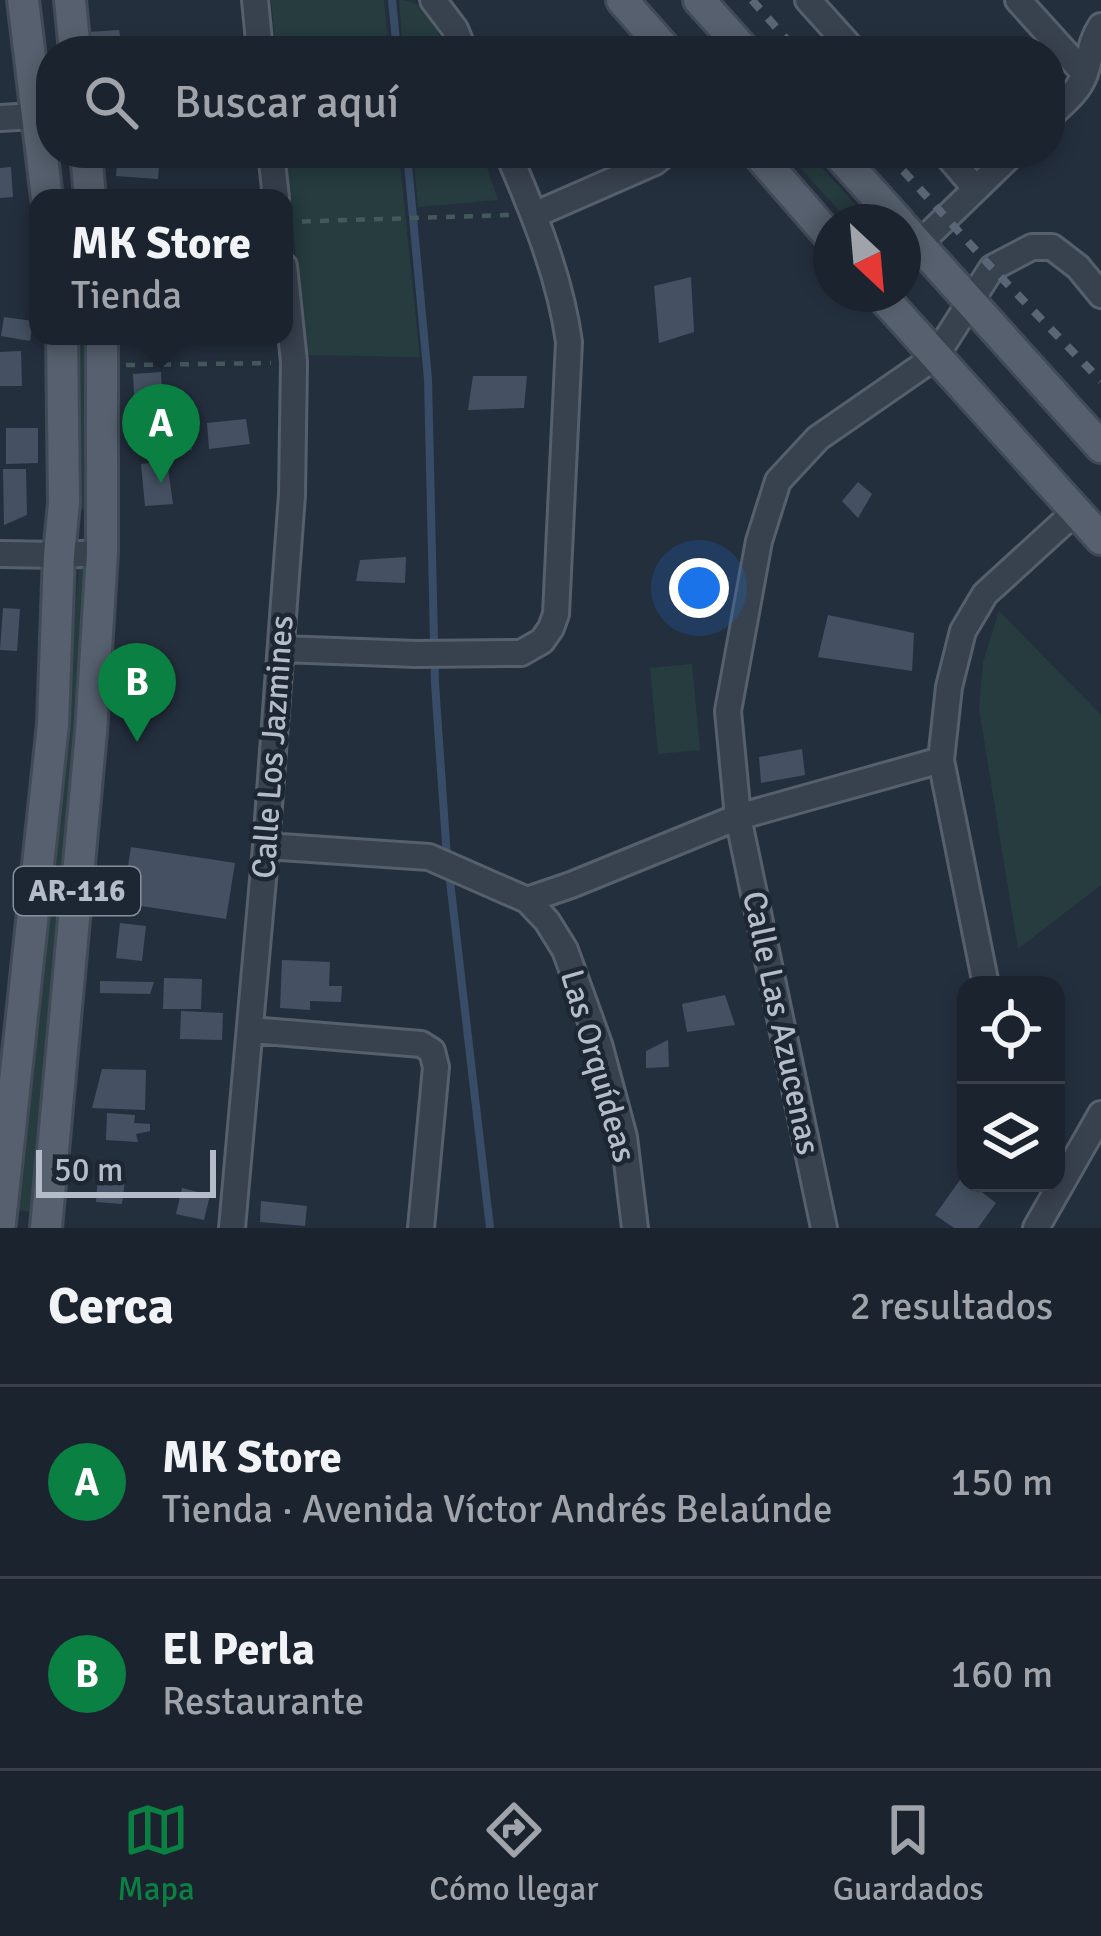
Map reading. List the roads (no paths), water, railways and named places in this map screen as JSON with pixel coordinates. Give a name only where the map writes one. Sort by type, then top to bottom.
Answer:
[{"type":"main road","points":[[23,0],[36,72]]},
{"type":"main road","points":[[70,0],[74,36]]},
{"type":"main road","points":[[622,0],[654,36]]},
{"type":"main road","points":[[700,0],[732,36]]},
{"type":"main road","points":[[770,168],[813,217]]},
{"type":"main road","points":[[850,168],[883,204]]},
{"type":"main road","points":[[921,247],[1101,447]]},
{"type":"main road","points":[[896,312],[1101,539]]},
{"type":"main road","name":"AR-116","points":[[0,1223],[53,724],[64,503],[62,345]]},
{"type":"main road","name":"AR-116","points":[[46,1228],[91,732],[102,553],[102,351]]},
{"type":"street","points":[[255,0],[259,36]]},
{"type":"street","points":[[433,0],[458,36]]},
{"type":"street","points":[[808,0],[840,36]]},
{"type":"street","points":[[1018,0],[1051,36]]},
{"type":"street","points":[[1065,102],[1085,74],[1090,47],[1101,26]]},
{"type":"street","points":[[1065,52],[1085,74]]},
{"type":"street","points":[[0,118],[36,116]]},
{"type":"street","points":[[281,649],[521,653],[551,628],[556,614],[569,342],[564,305],[515,168]]},
{"type":"street","points":[[535,215],[641,168]]},
{"type":"street","points":[[957,168],[976,189]]},
{"type":"street","points":[[921,222],[976,189],[998,168]]},
{"type":"street","points":[[935,357],[992,268],[1032,247],[1052,247],[1078,266],[1101,295]]},
{"type":"street","name":"Calle Los Jazmines","points":[[232,1228],[292,495],[292,345]]},
{"type":"street","name":"Calle Las Azucenas","points":[[824,1228],[738,817],[728,711],[759,541],[778,481],[818,438],[935,357]]},
{"type":"street","points":[[984,976],[941,760],[949,687],[963,631],[985,593],[1076,511]]},
{"type":"street","points":[[0,554],[102,553]]},
{"type":"street","points":[[266,847],[429,857],[527,900],[738,817],[941,760]]},
{"type":"street","name":"Las Orquídeas","points":[[527,900],[565,950],[599,1044],[623,1138],[635,1228]]},
{"type":"street","points":[[250,1030],[421,1043],[432,1051],[436,1067],[421,1228]]},
{"type":"street","points":[[1065,1156],[1101,1114]]},
{"type":"street","points":[[1036,1228],[1050,1192]]},
{"type":"waterway","points":[[392,0],[396,36]]},
{"type":"waterway","points":[[408,168],[428,379],[435,684],[447,857]]},
{"type":"waterway","points":[[449,872],[490,1228]]},
{"type":"railway","points":[[752,0],[784,36]]},
{"type":"railway","points":[[901,168],[1101,381]]},
{"type":"place","name":"MK Store","points":[[161,483]]},
{"type":"place","name":"El Perla","points":[[137,742]]}]
